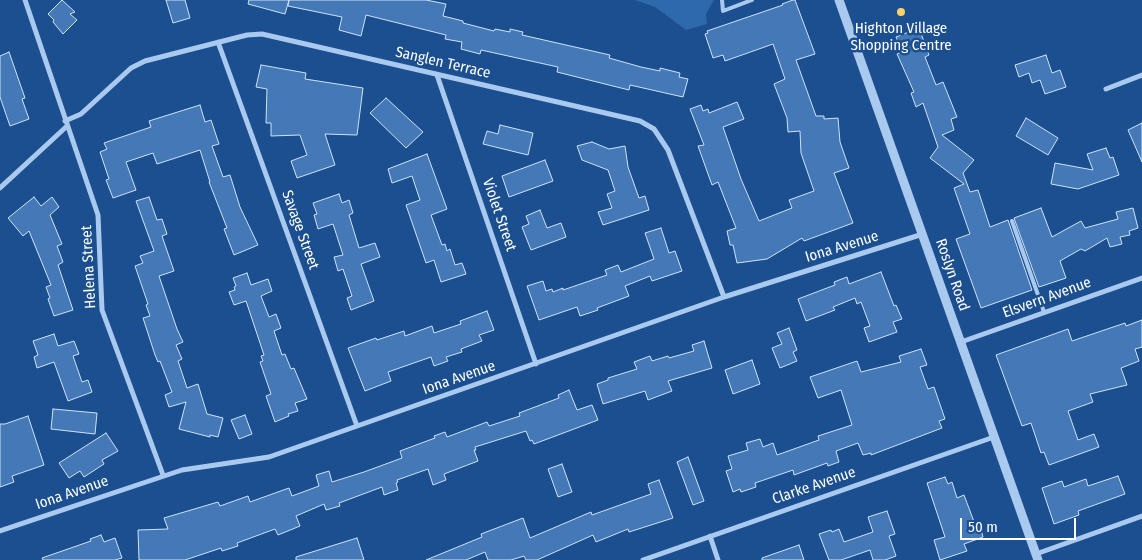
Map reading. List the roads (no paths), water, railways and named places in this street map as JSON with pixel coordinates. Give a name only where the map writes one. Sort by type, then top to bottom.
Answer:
[{"type":"street","name":"Helena Street","points":[[24,0],[98,215],[102,310],[162,475]]},
{"type":"street","name":"Roslyn Road","points":[[839,0],[1037,557]]},
{"type":"street","name":"Sanglen Terrace","points":[[0,188],[66,124],[81,114],[122,76],[144,61],[247,35],[262,34],[640,121],[654,129],[668,150],[724,297]]},
{"type":"street","name":"Savage Street","points":[[218,42],[358,426]]},
{"type":"street","name":"Violet Street","points":[[437,75],[536,364]]},
{"type":"street","points":[[1106,90],[1142,75]]},
{"type":"street","name":"Iona Avenue","points":[[0,531],[162,475],[182,470],[269,457],[724,297],[923,234]]},
{"type":"street","name":"Elsvern Avenue","points":[[961,342],[1142,278]]},
{"type":"street","name":"Clarke Avenue","points":[[643,560],[994,437]]},
{"type":"street","points":[[1037,557],[1142,516]]},
{"type":"street","points":[[710,536],[718,560]]},
{"type":"lane","points":[[722,0],[723,11],[752,0]]},
{"type":"lane","points":[[1012,221],[1044,312]]},
{"type":"place","name":"Highton Village Shopping Centre","points":[[901,12]]}]
